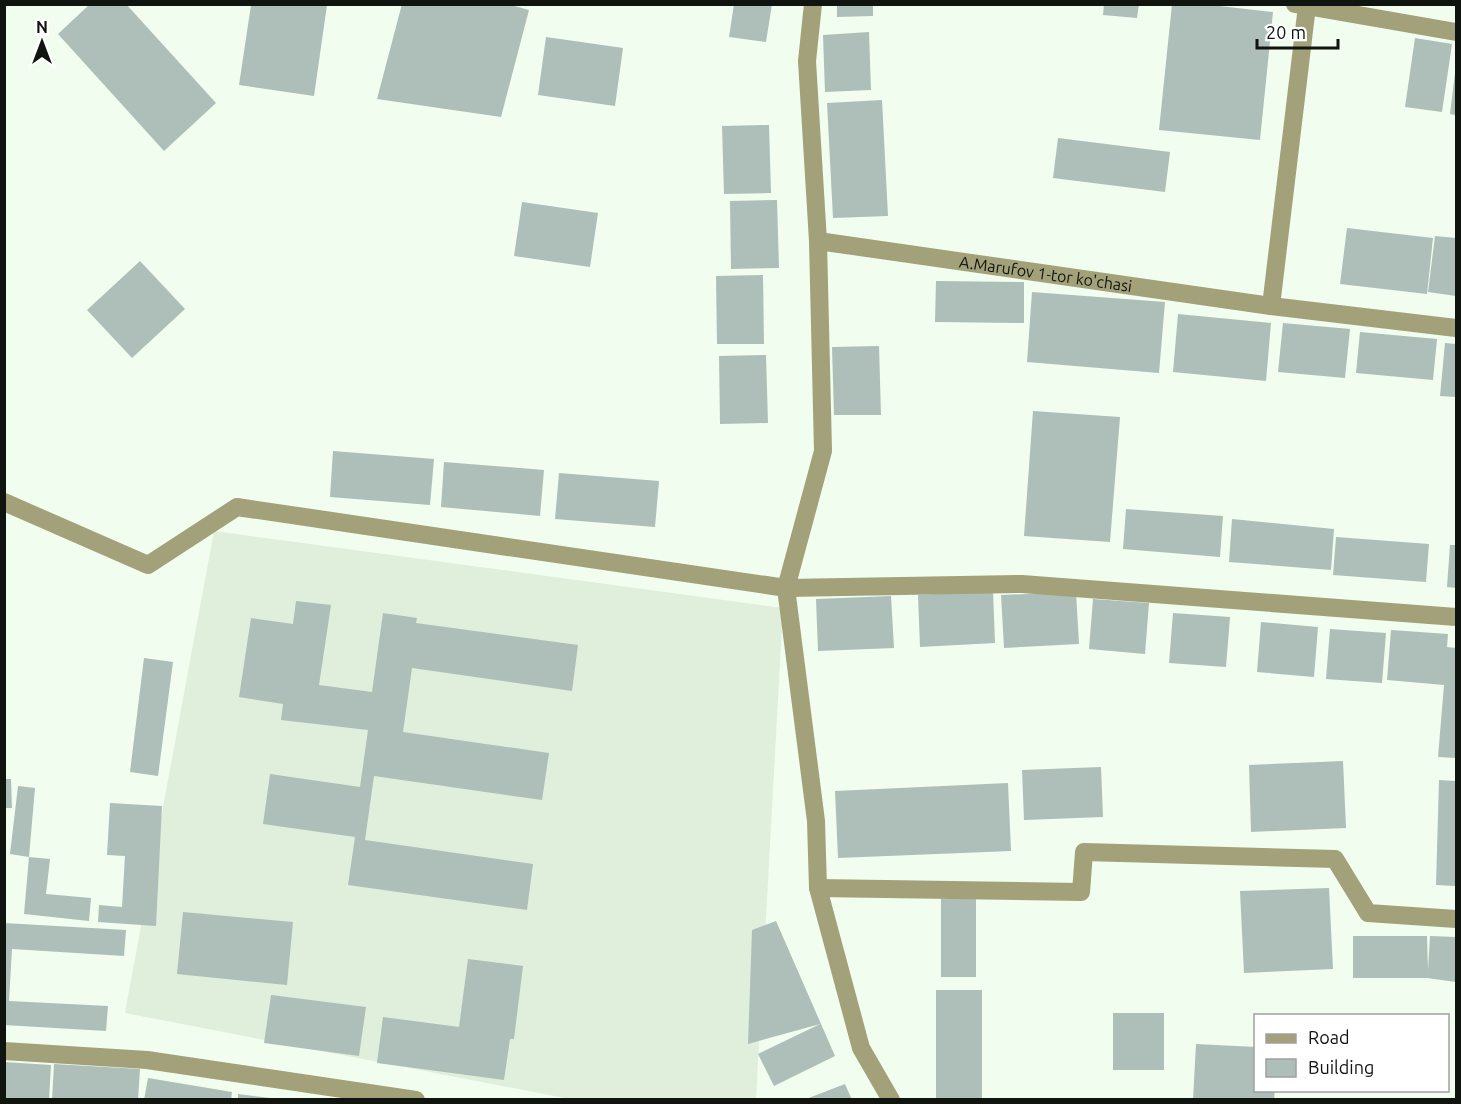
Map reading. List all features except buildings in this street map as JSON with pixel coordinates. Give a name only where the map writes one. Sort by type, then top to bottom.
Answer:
[{"type":"street","points":[[813,4],[807,61],[818,241],[823,451],[786,588],[816,821],[818,888],[861,1048],[891,1100]]},
{"type":"street","points":[[1271,306],[1301,5],[1456,32]]},
{"type":"street","name":"A.Marufov 1-tor ko'chasi","points":[[818,241],[1271,306],[1456,328]]},
{"type":"street","points":[[4,502],[148,565],[237,507],[786,588],[1022,584],[1456,617]]},
{"type":"street","points":[[818,888],[1081,892],[1084,852],[1335,859],[1368,913],[1456,919]]},
{"type":"street","points":[[4,1051],[147,1060],[416,1100]]},
{"type":"shaded area","points":[[214,531],[783,608],[756,1099],[570,1099],[125,1013]]}]
